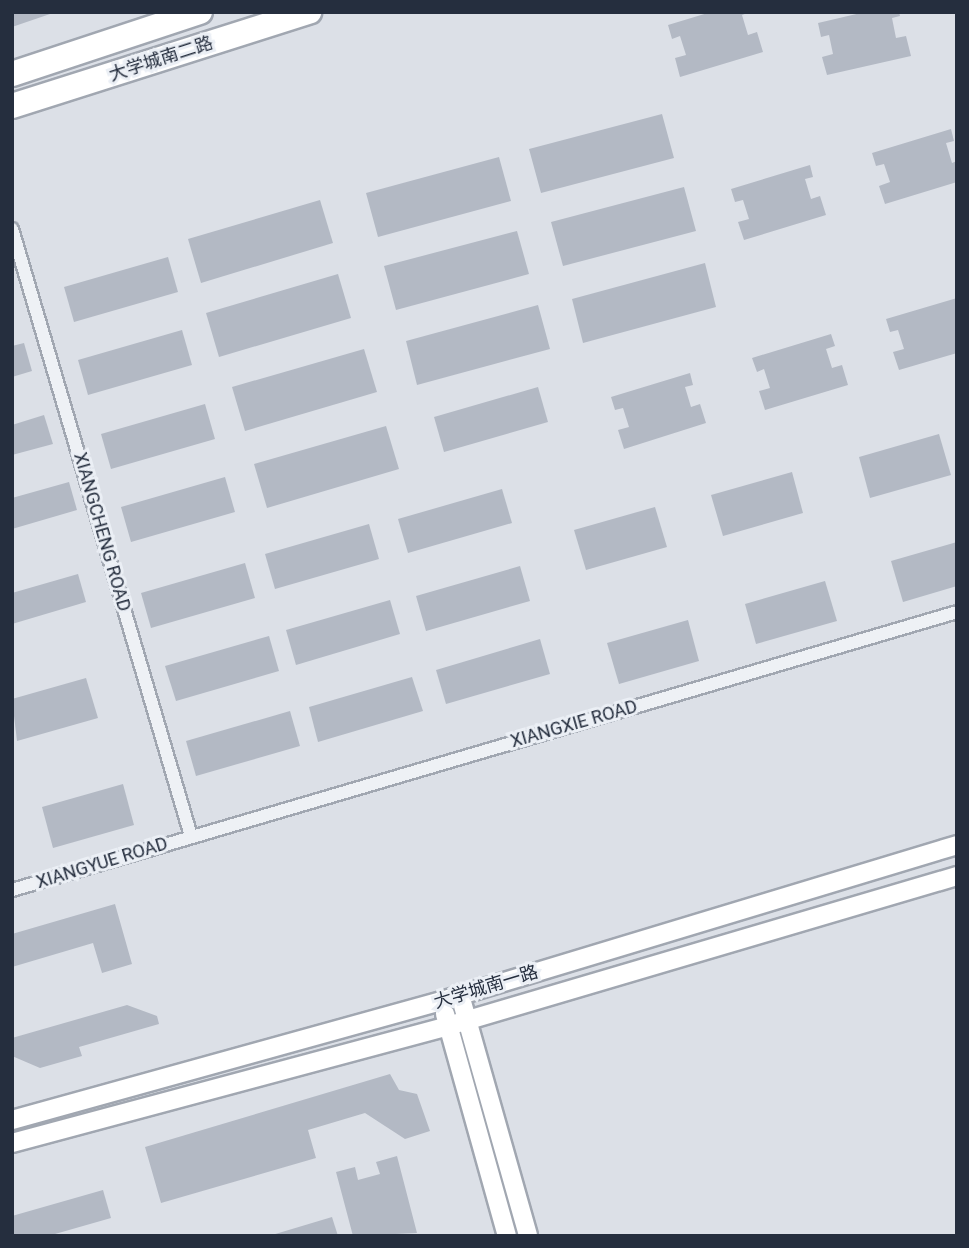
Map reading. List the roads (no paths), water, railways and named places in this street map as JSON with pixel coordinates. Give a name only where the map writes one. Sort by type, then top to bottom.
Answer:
[{"type":"highway","name":"大学城南二路","points":[[12,74],[200,12]]},
{"type":"highway","name":"大学城南二路","points":[[12,106],[309,12]]},
{"type":"main road","name":"大学城南一路","points":[[12,1120],[441,1001],[957,845]]},
{"type":"main road","name":"大学城南一路","points":[[12,1143],[448,1026],[957,876]]},
{"type":"main road","points":[[460,995],[528,1236]]},
{"type":"main road","points":[[441,1001],[507,1236]]},
{"type":"street","name":"XIANGCHENG ROAD","points":[[12,229],[191,836]]},
{"type":"street","name":"XIANGXIE ROAD","points":[[191,836],[957,612]]},
{"type":"street","name":"XIANGYUE ROAD","points":[[12,890],[191,836]]}]
